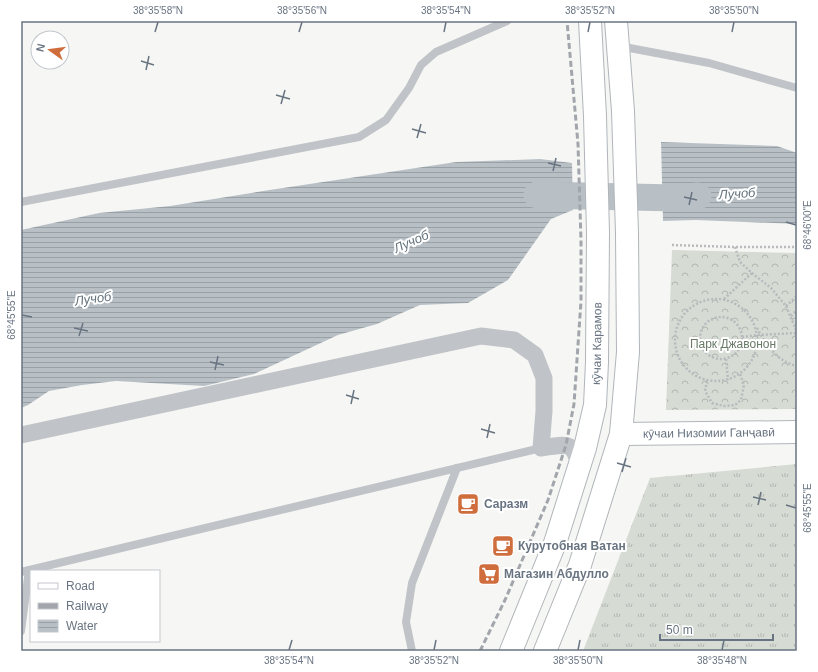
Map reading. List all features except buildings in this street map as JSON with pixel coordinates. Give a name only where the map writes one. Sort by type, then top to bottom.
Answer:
[{"type":"main road","name":"кӯчаи Карамов","points":[[511,651],[555,543],[585,448],[594,405],[597,362],[598,233],[595,116],[590,21]]},
{"type":"main road","points":[[545,651],[580,565],[621,434],[628,352],[627,233],[623,111],[616,21]]},
{"type":"main road","name":"кӯчаи Низомии Ганҷавӣ","points":[[621,434],[797,432]]},
{"type":"street","points":[[21,435],[481,336],[514,340],[535,355],[544,378],[542,448],[566,445],[573,449],[577,455],[579,467]]},
{"type":"lane","points":[[21,202],[358,137],[386,120],[409,88],[421,64],[436,52],[507,21]]},
{"type":"lane","points":[[618,46],[710,63],[797,88]]},
{"type":"lane","points":[[21,631],[25,571],[542,448]]},
{"type":"lane","points":[[412,651],[406,622],[412,583],[457,468]]},
{"type":"path","points":[[672,245],[797,247]]},
{"type":"path","points":[[735,247],[740,262],[770,288],[786,306],[797,332],[742,337]]},
{"type":"path","points":[[724,299],[752,273]]},
{"type":"path","points":[[786,306],[797,296]]},
{"type":"path","points":[[759,335],[756,352],[750,364],[740,374],[728,380],[714,382],[707,381],[688,372],[680,361],[675,348],[675,334],[679,322],[687,311],[698,303],[710,299],[724,299],[737,304],[748,312],[759,335],[777,356],[790,364],[797,366]]},
{"type":"path","points":[[791,316],[797,310]]},
{"type":"path","points":[[719,316],[726,317],[737,324],[741,330],[742,337],[738,351],[733,356],[718,360],[705,354],[699,341],[699,334],[702,327],[712,318],[719,316]]},
{"type":"path","points":[[726,359],[728,380]]},
{"type":"path","points":[[707,381],[705,391],[712,403],[724,406],[735,405],[741,400],[744,385],[740,374]]},
{"type":"green space","name":"Парк Джавонон","points":[[672,250],[797,253],[797,409],[666,410]]},
{"type":"green space","points":[[797,464],[797,651],[583,651],[650,478]]},
{"type":"water","points":[[661,142],[777,146],[797,153],[797,224],[696,220],[663,221]]},
{"type":"water","points":[[540,159],[572,163],[573,210],[551,219],[508,280],[468,303],[420,305],[377,324],[338,335],[254,374],[204,386],[116,381],[82,385],[49,391],[21,408],[21,230],[99,213],[170,206],[456,162]]},
{"type":"waterway","name":"Лучоб","points":[[537,195],[676,198],[698,196]]},
{"type":"railway","points":[[480,651],[505,600],[548,500],[566,445],[574,404],[581,301],[581,241],[578,144],[567,21]]},
{"type":"place","name":"Саразм","points":[[468,504]]},
{"type":"place","name":"Курутобная Ватан","points":[[503,546]]},
{"type":"place","name":"Магазин Абдулло","points":[[489,574]]}]
